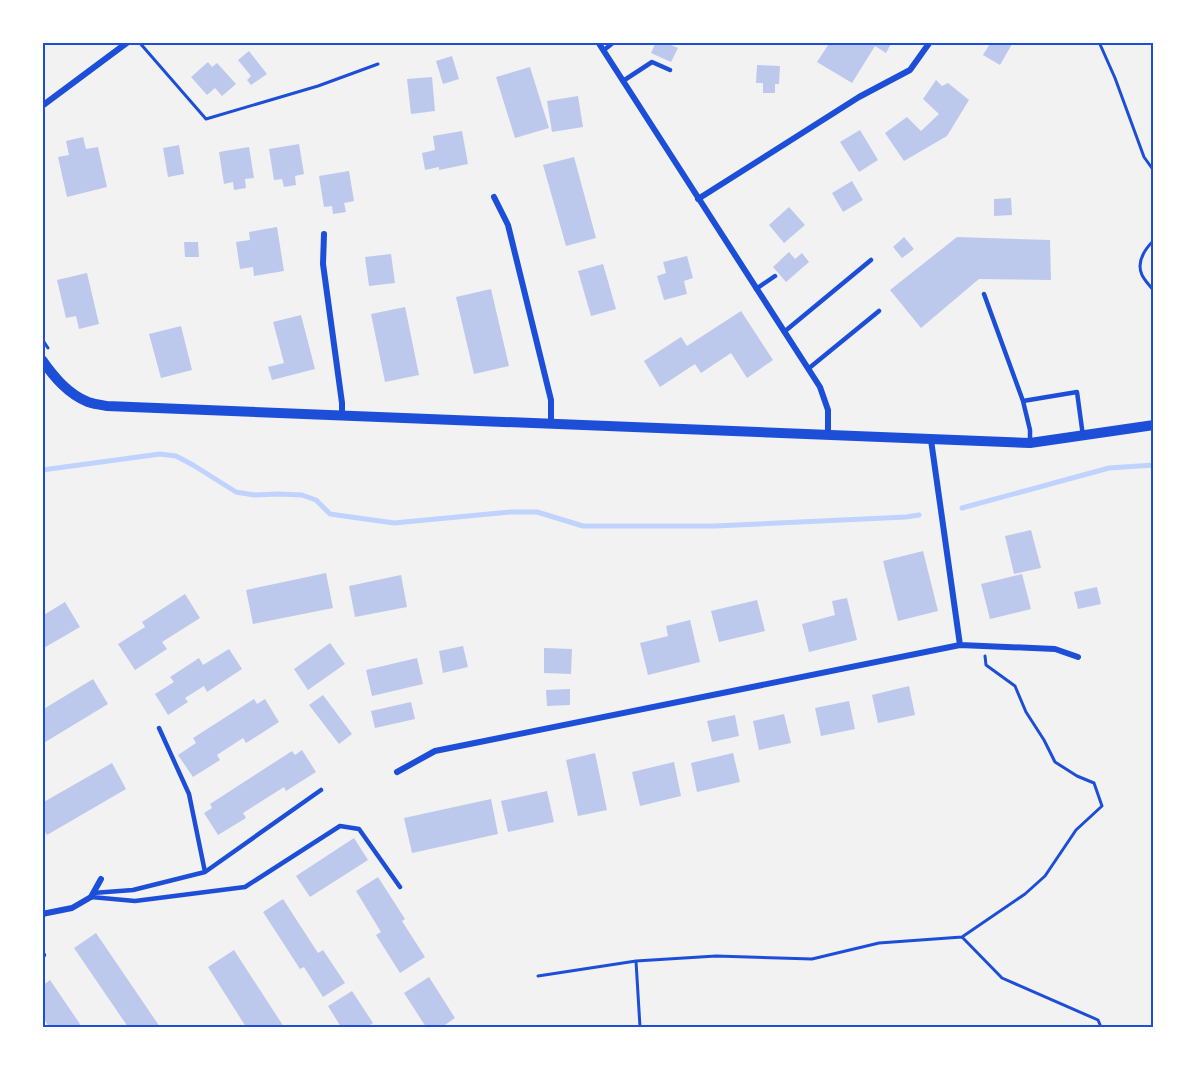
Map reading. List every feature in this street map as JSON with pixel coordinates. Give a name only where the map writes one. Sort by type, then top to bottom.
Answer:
[{"type":"street","points":[[42,106],[128,42]]},
{"type":"street","points":[[598,42],[820,387],[828,410],[828,436]]},
{"type":"street","points":[[698,199],[859,97],[910,70],[930,42]]},
{"type":"street","points":[[494,197],[508,225],[551,400],[550,424]]},
{"type":"street","points":[[324,234],[323,264],[342,415]]},
{"type":"street","points":[[42,360],[70,392],[89,403],[107,406],[1030,443],[1154,425]]},
{"type":"street","points":[[931,440],[960,645]]},
{"type":"street","points":[[397,771],[435,751],[960,645],[1055,650],[1078,657]]},
{"type":"street","points":[[42,914],[72,908],[92,895],[101,879]]},
{"type":"lane","points":[[604,50],[614,42]]},
{"type":"lane","points":[[623,81],[652,62],[670,70]]},
{"type":"lane","points":[[784,332],[872,261]]},
{"type":"lane","points":[[756,289],[775,276]]},
{"type":"lane","points":[[984,294],[1023,401],[1030,430],[1030,443]]},
{"type":"lane","points":[[808,369],[879,311]]},
{"type":"lane","points":[[1023,401],[1077,392],[1083,436]]},
{"type":"lane","points":[[159,728],[189,794],[205,872]]},
{"type":"lane","points":[[92,895],[133,890],[205,872],[321,790]]},
{"type":"lane","points":[[92,895],[135,901],[245,887],[340,826],[359,829],[400,887]]},
{"type":"path","points":[[140,42],[207,119],[318,86],[378,64]]},
{"type":"path","points":[[1099,42],[1144,157],[1154,171]]},
{"type":"path","points":[[1154,240],[1141,260],[1142,274],[1154,291]]},
{"type":"path","points":[[538,976],[636,961],[716,956],[812,959],[879,943],[962,937],[1025,894],[1045,876],[1076,830],[1102,806],[1094,783],[1054,762],[1044,740],[1026,712],[1015,686],[986,665],[983,646]]},
{"type":"path","points":[[962,937],[1002,978],[1098,1020],[1101,1027]]},
{"type":"path","points":[[636,961],[640,1027]]},
{"type":"building","points":[[656,42],[664,42],[678,48],[671,62],[651,53]]},
{"type":"building","points":[[830,42],[892,42],[886,53],[875,46],[852,83],[817,62]]},
{"type":"building","points":[[991,42],[1012,44],[1000,65],[983,55]]},
{"type":"building","points":[[249,51],[267,74],[251,85],[247,80],[251,76],[238,60]]},
{"type":"building","points":[[452,56],[459,79],[443,84],[436,61]]},
{"type":"building","points":[[208,62],[212,67],[217,63],[236,84],[222,96],[215,88],[207,95],[191,77]]},
{"type":"building","points":[[757,65],[780,66],[779,84],[775,84],[775,93],[763,93],[763,83],[756,83]]},
{"type":"building","points":[[530,67],[549,128],[515,138],[496,77]]},
{"type":"building","points":[[432,77],[435,111],[411,114],[407,79]]},
{"type":"building","points":[[936,80],[942,86],[948,83],[969,100],[947,136],[904,161],[885,133],[907,117],[921,131],[939,114],[923,99]]},
{"type":"building","points":[[578,96],[583,127],[552,132],[547,101]]},
{"type":"building","points":[[860,130],[878,160],[859,172],[840,142]]},
{"type":"building","points":[[462,131],[468,164],[439,170],[439,167],[425,170],[422,153],[435,150],[433,136]]},
{"type":"building","points":[[83,137],[86,149],[98,147],[107,187],[67,197],[58,157],[69,155],[66,141]]},
{"type":"building","points":[[299,144],[304,174],[295,176],[296,185],[284,187],[282,179],[274,180],[269,149]]},
{"type":"building","points":[[179,145],[184,174],[168,177],[163,148]]},
{"type":"building","points":[[249,147],[254,178],[245,179],[246,188],[234,190],[233,182],[224,184],[219,152]]},
{"type":"building","points":[[574,157],[596,238],[566,246],[543,165]]},
{"type":"building","points":[[349,171],[354,201],[344,203],[346,212],[333,214],[332,206],[324,207],[319,176]]},
{"type":"building","points":[[852,181],[863,200],[843,212],[832,193]]},
{"type":"building","points":[[1011,198],[1012,215],[994,216],[994,199]]},
{"type":"building","points":[[789,207],[805,225],[784,243],[769,225]]},
{"type":"building","points":[[277,227],[284,271],[254,276],[253,267],[240,269],[236,242],[250,240],[249,232]]},
{"type":"building","points":[[904,237],[914,249],[902,258],[893,247]]},
{"type":"building","points":[[957,237],[1050,240],[1051,280],[979,279],[921,328],[890,290]]},
{"type":"building","points":[[184,242],[198,242],[199,257],[185,257]]},
{"type":"building","points":[[789,252],[795,259],[802,253],[809,262],[786,282],[773,267]]},
{"type":"building","points":[[391,254],[395,283],[369,286],[365,257]]},
{"type":"building","points":[[687,256],[693,278],[684,281],[687,294],[664,300],[657,276],[666,273],[663,262]]},
{"type":"building","points":[[603,264],[616,309],[591,316],[578,271]]},
{"type":"building","points":[[87,273],[99,324],[79,329],[76,316],[66,318],[57,280]]},
{"type":"building","points":[[491,289],[509,366],[474,374],[456,297]]},
{"type":"building","points":[[405,307],[419,375],[385,382],[371,314]]},
{"type":"building","points":[[741,311],[773,360],[747,378],[731,353],[701,373],[695,364],[660,387],[644,361],[681,337],[687,346]]},
{"type":"building","points":[[301,315],[315,369],[272,380],[268,367],[284,363],[273,322]]},
{"type":"building","points":[[181,326],[192,370],[161,378],[149,334]]},
{"type":"building","points":[[1031,530],[1041,568],[1014,574],[1005,536]]},
{"type":"building","points":[[923,551],[938,611],[898,621],[883,561]]},
{"type":"building","points":[[326,573],[333,608],[253,624],[246,590]]},
{"type":"building","points":[[1022,574],[1031,609],[990,619],[981,584]]},
{"type":"building","points":[[401,575],[407,607],[355,617],[349,586]]},
{"type":"building","points":[[1097,587],[1101,604],[1078,609],[1074,592]]},
{"type":"building","points":[[185,594],[200,618],[162,642],[167,649],[135,670],[118,644],[145,627],[142,622]]},
{"type":"building","points":[[847,598],[857,640],[809,652],[802,624],[835,615],[832,601]]},
{"type":"building","points":[[757,600],[765,631],[719,642],[711,611]]},
{"type":"building","points":[[65,602],[80,627],[42,649],[42,616]]},
{"type":"building","points":[[690,620],[700,662],[648,675],[640,643],[668,636],[666,626]]},
{"type":"building","points":[[330,643],[345,664],[308,690],[294,669]]},
{"type":"building","points":[[463,646],[468,667],[443,673],[439,651]]},
{"type":"building","points":[[544,648],[572,649],[571,674],[544,673]]},
{"type":"building","points":[[229,649],[242,669],[207,692],[204,686],[185,698],[188,702],[168,715],[155,694],[174,682],[170,677],[199,658],[203,665]]},
{"type":"building","points":[[417,658],[423,684],[372,696],[366,670]]},
{"type":"building","points":[[93,679],[108,704],[42,744],[42,710]]},
{"type":"building","points":[[909,686],[915,715],[878,723],[872,695]]},
{"type":"building","points":[[570,689],[570,705],[547,706],[546,690]]},
{"type":"building","points":[[323,695],[352,734],[339,744],[309,705]]},
{"type":"building","points":[[254,699],[257,704],[265,699],[279,722],[246,743],[243,738],[217,755],[220,760],[193,777],[178,755],[196,743],[193,738]]},
{"type":"building","points":[[849,701],[855,729],[821,736],[815,708]]},
{"type":"building","points":[[411,702],[415,719],[375,728],[371,711]]},
{"type":"building","points":[[784,714],[791,743],[759,750],[753,721]]},
{"type":"building","points":[[735,715],[739,736],[712,742],[707,721]]},
{"type":"building","points":[[302,750],[316,772],[286,791],[284,787],[243,813],[246,818],[218,835],[204,813],[212,808],[210,804],[292,751],[295,755]]},
{"type":"building","points":[[595,753],[607,810],[578,816],[566,760]]},
{"type":"building","points":[[733,753],[740,782],[697,792],[691,763]]},
{"type":"building","points":[[674,762],[681,796],[640,806],[632,772]]},
{"type":"building","points":[[112,763],[126,789],[47,835],[42,827],[42,803]]},
{"type":"building","points":[[547,791],[554,822],[508,832],[501,801]]},
{"type":"building","points":[[491,799],[498,834],[412,853],[404,818]]},
{"type":"building","points":[[354,838],[368,860],[310,897],[296,876]]},
{"type":"building","points":[[378,877],[405,919],[402,921],[425,957],[400,973],[376,935],[381,932],[356,891]]},
{"type":"building","points":[[283,899],[318,953],[323,950],[345,983],[323,997],[304,967],[300,969],[263,912]]},
{"type":"building","points":[[96,933],[160,1027],[128,1027],[74,948]]},
{"type":"building","points":[[234,950],[284,1027],[246,1027],[208,967]]},
{"type":"building","points":[[429,977],[455,1018],[442,1027],[426,1027],[404,993]]},
{"type":"building","points":[[50,980],[82,1027],[49,1027],[42,1016],[42,986]]},
{"type":"building","points":[[352,991],[373,1023],[367,1027],[341,1027],[328,1006]]},
{"type":"waterway","points":[[42,470],[160,454],[176,456],[236,492],[254,495],[302,495],[316,500],[330,514],[394,523],[510,512],[537,512],[583,526],[715,526],[919,515]]},
{"type":"waterway","points":[[962,508],[1109,468],[1154,465]]}]
